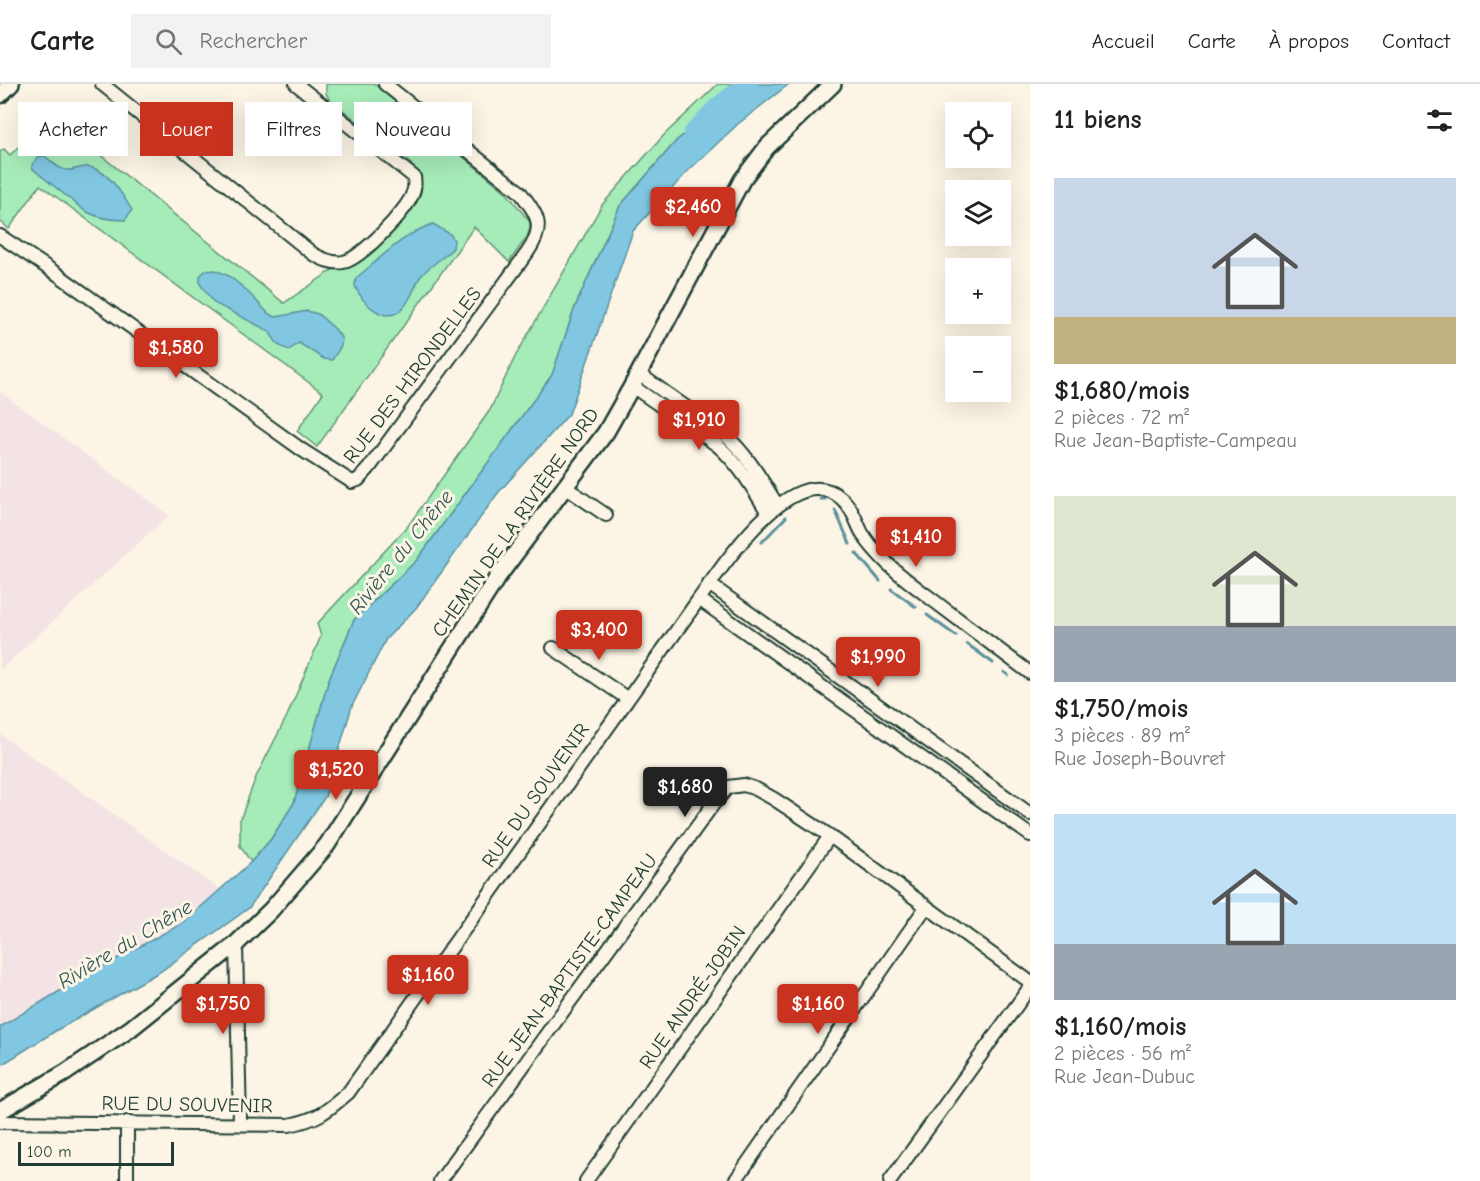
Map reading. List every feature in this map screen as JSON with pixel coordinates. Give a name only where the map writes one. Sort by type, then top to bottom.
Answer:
[{"type":"street","points":[[0,95],[11,84]]},
{"type":"street","points":[[102,84],[313,254],[332,262],[344,262],[354,259],[371,244],[410,199],[415,187],[414,177],[302,86]]},
{"type":"street","name":"RUE DES HIRONDELLES","points":[[0,236],[66,280],[287,440],[352,482],[363,474],[390,440],[527,253],[539,230],[533,210],[520,192],[386,84]]},
{"type":"street","name":"CHEMIN DE LA RIVIÈRE NORD","points":[[0,1111],[130,1029],[236,944],[271,910],[327,845],[497,578],[606,432],[742,180],[767,147],[832,84]]},
{"type":"street","points":[[636,380],[724,434],[735,444],[750,462],[773,509]]},
{"type":"street","points":[[565,487],[606,514]]},
{"type":"street","name":"RUE DU SOUVENIR","points":[[0,1122],[289,1125],[310,1120],[326,1112],[348,1092],[709,584],[747,535],[773,509],[808,490],[823,489],[836,493],[851,509],[871,547],[896,571],[1030,673]]},
{"type":"street","points":[[709,584],[1030,814]]},
{"type":"street","points":[[699,599],[1030,835]]},
{"type":"street","points":[[554,648],[628,699]]},
{"type":"street","name":"RUE JEAN-BAPTISTE-CAMPEAU","points":[[440,1181],[714,803],[728,787],[744,785],[756,789],[830,836],[1030,982]]},
{"type":"street","name":"RUE ANDRÉ-JOBIN","points":[[586,1181],[830,836]]},
{"type":"street","points":[[735,1181],[926,907]]},
{"type":"street","points":[[236,944],[240,1124]]},
{"type":"street","points":[[890,1181],[1030,987]]},
{"type":"street","points":[[127,1122],[127,1181]]},
{"type":"shaded area","points":[[0,392],[169,515],[0,670]]},
{"type":"shaded area","points":[[0,734],[221,890],[183,923],[83,977],[0,1027]]},
{"type":"green space","points":[[326,84],[374,84],[396,102],[354,102],[354,119],[342,109],[342,102],[333,102],[326,93]]},
{"type":"green space","points":[[718,84],[751,84],[677,140],[620,206],[575,307],[552,375],[417,560],[354,620],[329,679],[294,803],[271,839],[251,862],[240,846],[240,820],[256,777],[287,716],[321,636],[317,624],[408,526],[490,410],[515,357],[602,205],[665,134]]},
{"type":"green space","points":[[18,148],[18,156],[102,156],[284,303],[344,262],[415,198],[417,175],[411,164],[401,156],[462,156],[506,192],[530,222],[530,228],[527,237],[509,262],[474,227],[317,447],[297,431],[323,393],[40,185],[9,229],[0,221],[0,152],[4,149],[10,155]]},
{"type":"water","points":[[751,84],[789,84],[738,124],[688,171],[633,231],[569,414],[498,493],[416,608],[386,639],[352,706],[325,797],[249,908],[161,971],[57,1030],[0,1066],[0,1027],[83,977],[183,923],[251,862],[271,839],[294,803],[329,679],[354,620],[417,560],[552,375],[575,307],[620,206],[677,140]]},
{"type":"water","points":[[45,156],[63,169],[90,167],[98,170],[117,188],[132,210],[125,220],[105,218],[85,211],[33,169],[32,165],[38,157]]},
{"type":"water","points":[[433,224],[450,234],[454,240],[453,248],[421,276],[402,309],[395,314],[388,315],[374,310],[358,292],[355,286],[356,278],[402,240]]},
{"type":"water","points":[[215,270],[229,276],[269,314],[276,317],[307,311],[318,314],[335,329],[342,339],[341,346],[332,360],[324,359],[299,343],[289,350],[278,345],[269,331],[214,303],[200,284],[200,276],[205,271]]},
{"type":"waterway","name":"Rivière du Chêne","points":[[693,134],[717,108],[748,84]]},
{"type":"waterway","points":[[835,510],[850,544]]},
{"type":"waterway","points":[[762,542],[786,517]]},
{"type":"waterway","points":[[856,553],[880,581]]},
{"type":"waterway","points":[[891,589],[916,607]]},
{"type":"waterway","points":[[927,615],[956,636]]},
{"type":"waterway","points":[[967,644],[993,663]]},
{"type":"waterway","points":[[1004,672],[1008,675]]}]
